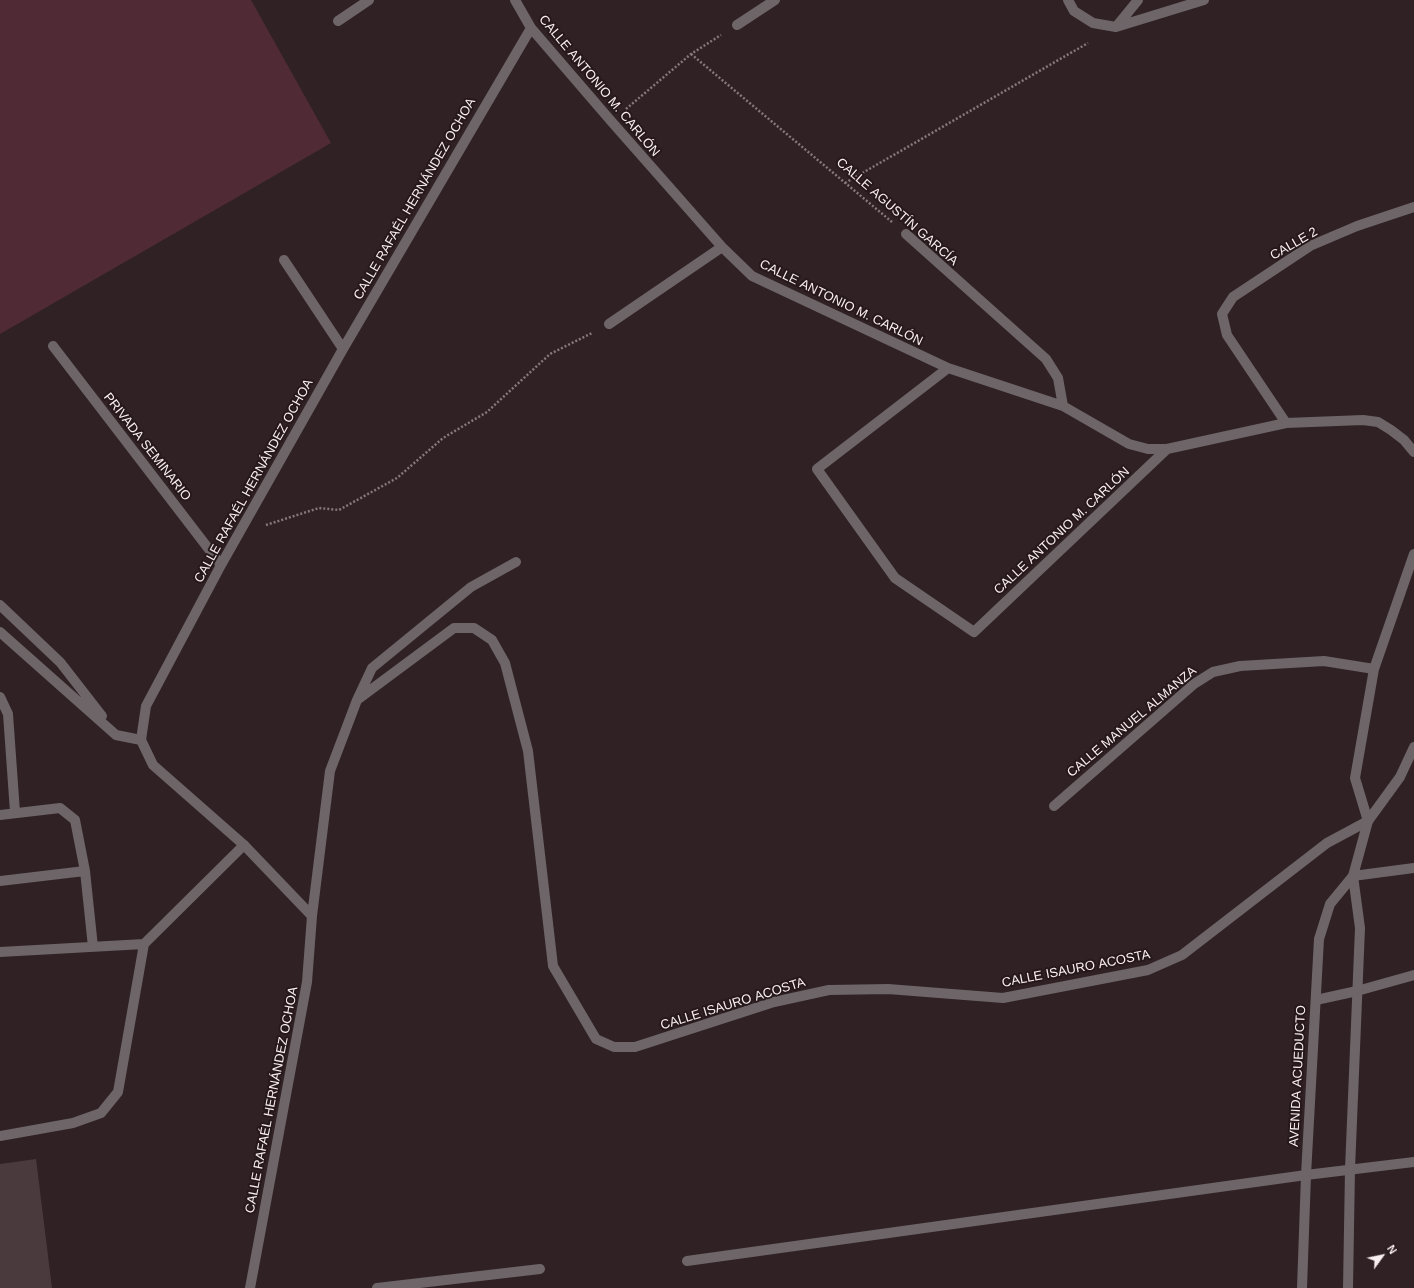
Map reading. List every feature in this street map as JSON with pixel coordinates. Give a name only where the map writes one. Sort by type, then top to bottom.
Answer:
[{"type":"street","points":[[338,21],[369,0]]},
{"type":"street","name":"CALLE ANTONIO M. CARLÓN","points":[[515,0],[531,28],[722,247],[752,276],[948,368],[1063,406],[1129,444],[1148,449],[1167,449],[1286,423],[1363,420],[1378,422],[1404,440],[1414,452]]},
{"type":"street","points":[[736,25],[775,0]]},
{"type":"street","points":[[1068,0],[1074,11],[1093,23],[1116,27],[1204,0]]},
{"type":"street","points":[[1116,27],[1138,0]]},
{"type":"street","name":"CALLE RAFAÉL HERNÁNDEZ OCHOA","points":[[141,740],[146,706],[220,564],[239,534],[343,348],[531,28]]},
{"type":"street","name":"CALLE 2","points":[[1286,423],[1227,335],[1222,314],[1233,297],[1310,246],[1358,226],[1414,208]]},
{"type":"street","name":"CALLE AGUSTÍN GARCÍA","points":[[906,234],[1046,359],[1058,378],[1063,406]]},
{"type":"street","points":[[609,324],[722,247]]},
{"type":"street","points":[[284,260],[343,348]]},
{"type":"street","name":"PRIVADA SEMINARIO","points":[[53,346],[220,564]]},
{"type":"street","name":"CALLE ANTONIO M. CARLÓN","points":[[948,368],[817,469],[895,578],[974,632],[1167,449]]},
{"type":"street","points":[[1368,821],[1355,778],[1374,669],[1414,554]]},
{"type":"street","name":"CALLE RAFAÉL HERNÁNDEZ OCHOA","points":[[250,1288],[307,982],[312,916],[330,771],[357,700],[372,668],[471,587],[516,562]]},
{"type":"street","points":[[0,605],[60,662],[116,735]]},
{"type":"street","name":"CALLE ISAURO ACOSTA","points":[[357,700],[454,628],[474,628],[492,640],[505,662],[528,751],[553,966],[596,1039],[614,1047],[635,1047],[774,1002],[829,990],[888,989],[1003,998],[1148,970],[1182,955],[1327,843],[1368,821]]},
{"type":"street","points":[[0,632],[116,735],[141,740],[153,765],[244,845],[312,916]]},
{"type":"street","name":"CALLE MANUEL ALMANZA","points":[[1054,806],[1194,684],[1213,672],[1240,666],[1324,661],[1374,669]]},
{"type":"street","points":[[0,697],[8,714],[15,812]]},
{"type":"street","name":"AVENIDA ACUEDUCTO","points":[[1348,1288],[1350,1170],[1360,928],[1353,876],[1368,821],[1400,777],[1414,747]]},
{"type":"street","points":[[0,815],[15,812],[60,808],[75,820],[85,871],[92,947]]},
{"type":"street","points":[[0,1136],[73,1123],[101,1113],[118,1092],[144,944],[244,845]]},
{"type":"street","points":[[1353,876],[1414,868]]},
{"type":"street","points":[[0,882],[85,871]]},
{"type":"street","name":"AVENIDA ACUEDUCTO","points":[[1302,1288],[1306,1174],[1319,939],[1330,904],[1353,876]]},
{"type":"street","points":[[0,952],[144,944]]},
{"type":"street","points":[[1316,1000],[1357,991],[1414,975]]},
{"type":"street","points":[[687,1261],[1306,1174],[1414,1162]]},
{"type":"street","points":[[377,1288],[540,1269]]},
{"type":"path","points":[[611,121],[691,54],[736,25]]},
{"type":"path","points":[[845,183],[1116,27]]},
{"type":"path","name":"CALLE AGUSTÍN GARCÍA","points":[[691,54],[906,234]]},
{"type":"path","points":[[239,534],[319,508],[339,510],[397,478],[443,438],[487,412],[550,354],[609,324]]},
{"type":"shaded area","points":[[0,0],[251,0],[331,143],[0,334]]},
{"type":"building","points":[[36,1159],[52,1288],[0,1288],[0,1164]]}]
